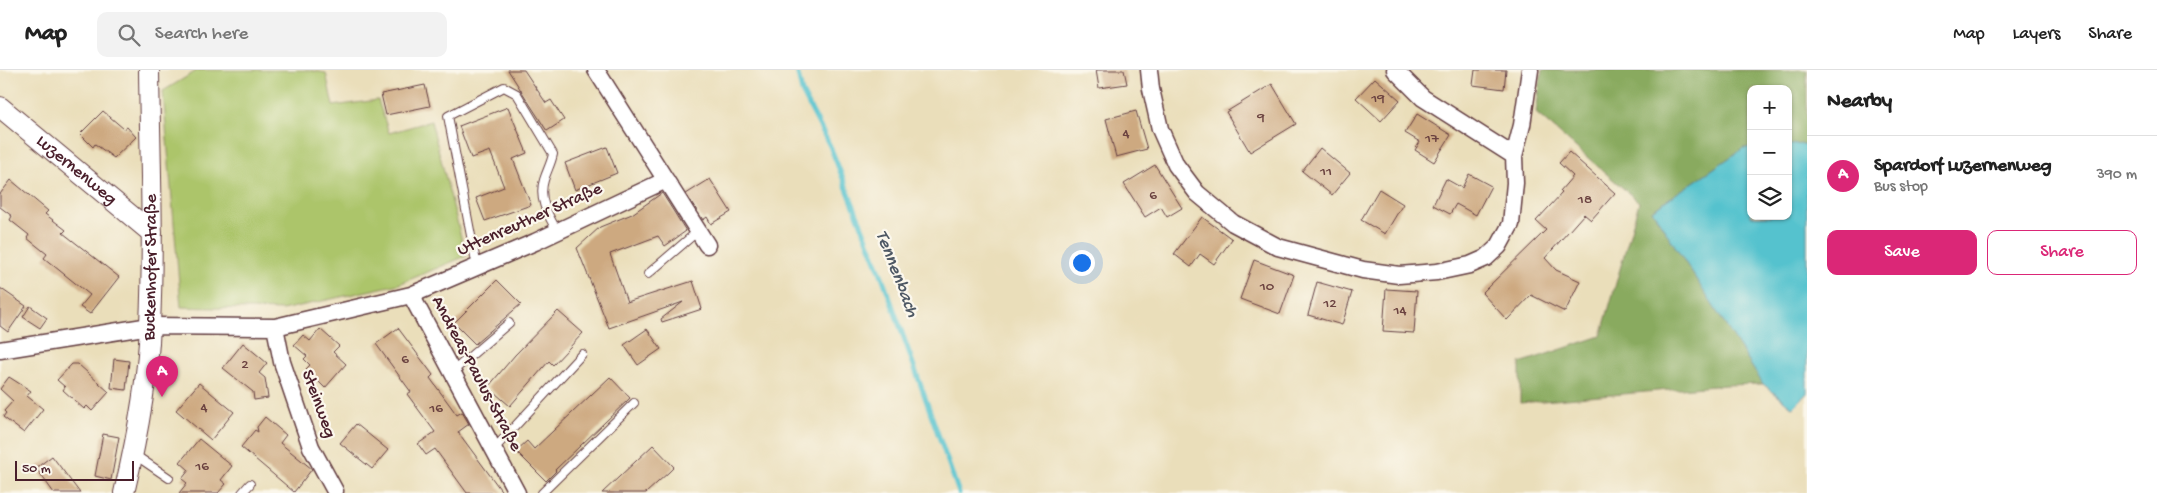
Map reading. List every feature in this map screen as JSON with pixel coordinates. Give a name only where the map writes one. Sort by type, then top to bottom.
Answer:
[{"type":"street","name":"Buckenhofer Straße","points":[[124,493],[141,411],[150,326],[152,232],[149,70]]},
{"type":"street","points":[[596,70],[707,246]]},
{"type":"street","points":[[1149,70],[1151,89],[1160,128],[1176,164],[1197,193],[1233,223],[1278,247],[1354,268],[1399,275],[1437,272],[1470,265],[1486,258],[1499,246],[1511,224],[1515,183],[1514,156],[1524,117],[1530,70]]},
{"type":"street","points":[[1395,70],[1423,98],[1514,156]]},
{"type":"street","name":"Luzernenweg","points":[[0,107],[152,232]]},
{"type":"street","name":"Uttenreuther Straße","points":[[411,295],[557,231],[666,180]]},
{"type":"street","name":"Andreas-Paulus-Straße","points":[[150,326],[275,327],[411,295],[517,493]]},
{"type":"street","points":[[0,350],[150,326]]},
{"type":"street","name":"Steinweg","points":[[275,327],[282,362],[311,447],[335,491]]},
{"type":"lane","points":[[476,267],[448,116],[504,87],[517,94],[553,154],[551,165],[544,180],[542,193],[544,209],[557,231]]},
{"type":"lane","points":[[648,274],[698,231]]},
{"type":"lane","points":[[452,372],[509,323]]},
{"type":"lane","points":[[494,449],[582,354]]},
{"type":"lane","points":[[542,493],[634,403]]},
{"type":"lane","points":[[133,454],[170,478]]},
{"type":"lane","points":[[242,493],[250,484]]},
{"type":"green space","points":[[198,70],[308,70],[326,73],[333,106],[378,100],[389,133],[431,121],[466,256],[399,284],[282,310],[181,307],[163,91]]},
{"type":"green space","points":[[1542,70],[1807,70],[1807,144],[1792,145],[1792,85],[1747,85],[1747,148],[1744,148],[1652,210],[1763,384],[1726,385],[1520,403],[1520,363],[1601,336],[1639,202],[1536,113]]},
{"type":"water","points":[[1807,144],[1807,393],[1793,408],[1763,384],[1652,210],[1744,148],[1747,148],[1747,220],[1792,220],[1792,145]]},
{"type":"building","points":[[508,70],[524,70],[546,103],[551,100],[564,120],[547,131]]},
{"type":"building","points":[[1096,70],[1124,70],[1127,84],[1099,88]]},
{"type":"building","points":[[1475,70],[1506,70],[1504,89],[1473,85]]},
{"type":"building","points":[[1375,78],[1400,100],[1381,121],[1356,98]]},
{"type":"building","points":[[1272,84],[1296,124],[1250,152],[1226,112]]},
{"type":"building","points":[[425,85],[430,106],[386,115],[381,94]]},
{"type":"building","points":[[508,107],[527,153],[513,159],[531,205],[485,221],[476,198],[504,187],[490,151],[471,158],[459,126]]},
{"type":"building","points":[[103,111],[124,129],[127,127],[136,137],[114,158],[95,144],[93,147],[80,134]]},
{"type":"building","points":[[1136,111],[1147,149],[1116,157],[1106,119]]},
{"type":"building","points":[[1417,114],[1451,135],[1434,162],[1415,150],[1420,142],[1405,133]]},
{"type":"building","points":[[607,147],[617,173],[575,190],[565,163]]},
{"type":"building","points":[[1320,148],[1350,173],[1332,195],[1302,171]]},
{"type":"building","points":[[1569,152],[1615,193],[1591,220],[1584,214],[1545,258],[1556,270],[1580,281],[1565,312],[1531,295],[1507,320],[1482,293],[1546,230],[1536,221],[1562,193],[1560,191],[1573,176],[1559,163]]},
{"type":"building","points":[[1155,165],[1182,208],[1167,217],[1161,207],[1145,217],[1124,184]]},
{"type":"building","points":[[1469,174],[1491,186],[1476,215],[1456,204],[1450,214],[1433,205],[1446,179],[1462,188]]},
{"type":"building","points":[[710,179],[731,212],[711,224],[707,217],[703,220],[686,194]]},
{"type":"building","points":[[11,180],[48,211],[45,214],[66,230],[63,233],[119,277],[90,314],[80,307],[90,295],[44,258],[47,254],[27,238],[29,235],[10,220],[12,216],[0,207],[0,194]]},
{"type":"building","points":[[1379,189],[1403,204],[1385,234],[1361,220]]},
{"type":"building","points":[[662,193],[686,231],[665,246],[658,236],[610,254],[627,302],[693,281],[702,309],[662,322],[661,319],[683,302],[609,328],[577,248],[600,227],[632,214]]},
{"type":"building","points":[[1202,217],[1232,239],[1214,264],[1200,254],[1191,267],[1174,254]]},
{"type":"building","points":[[1254,260],[1294,275],[1280,314],[1240,299]]},
{"type":"building","points":[[497,280],[521,304],[475,344],[454,323]]},
{"type":"building","points":[[1317,282],[1352,292],[1342,325],[1308,315]]},
{"type":"building","points":[[0,288],[26,306],[8,332],[0,326]]},
{"type":"building","points":[[1386,289],[1417,291],[1414,333],[1383,331]]},
{"type":"building","points":[[30,306],[47,318],[40,328],[23,317]]},
{"type":"building","points":[[558,311],[583,333],[553,365],[549,361],[510,406],[488,387],[515,355]]},
{"type":"building","points":[[398,328],[433,375],[430,378],[457,415],[462,412],[469,424],[458,432],[503,493],[467,493],[435,449],[426,455],[418,444],[435,432],[407,394],[411,392],[376,344]]},
{"type":"building","points":[[320,329],[339,346],[333,352],[346,364],[325,388],[306,369],[310,365],[304,359],[307,356],[294,345],[303,335],[310,341]]},
{"type":"building","points":[[647,329],[661,349],[638,365],[624,345]]},
{"type":"building","points":[[243,343],[267,363],[259,373],[265,378],[268,398],[254,400],[253,392],[223,368]]},
{"type":"building","points":[[114,359],[129,361],[126,390],[111,388]]},
{"type":"building","points":[[72,364],[78,364],[109,392],[92,411],[87,406],[84,409],[63,390],[65,387],[57,380]]},
{"type":"building","points":[[9,377],[31,391],[27,396],[43,409],[24,433],[3,417],[6,413],[4,411],[13,401],[0,389]]},
{"type":"building","points":[[610,377],[630,398],[546,481],[516,451],[527,441],[534,449]]},
{"type":"building","points":[[199,383],[234,412],[211,440],[176,410]]},
{"type":"building","points":[[265,417],[286,435],[280,443],[312,469],[294,492],[241,447],[255,430],[258,432],[257,427]]},
{"type":"building","points":[[356,424],[388,450],[372,469],[340,443]]},
{"type":"building","points":[[103,434],[119,437],[111,480],[95,476]]},
{"type":"building","points":[[199,439],[232,466],[221,480],[226,484],[218,493],[179,493],[187,483],[182,479],[189,470],[180,462]]},
{"type":"building","points":[[653,445],[674,467],[669,472],[646,493],[602,493]]},
{"type":"building","points":[[52,456],[80,493],[54,493],[36,468]]},
{"type":"waterway","name":"Tennenbach","points":[[797,70],[802,92],[830,146],[883,279],[959,493]]},
{"type":"place","name":"Spardorf Luzernenweg","points":[[162,397]]}]
